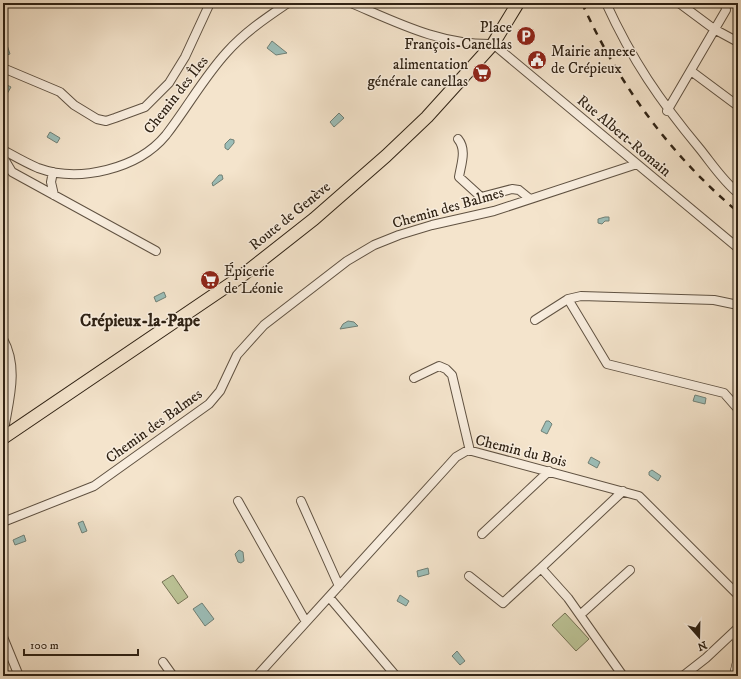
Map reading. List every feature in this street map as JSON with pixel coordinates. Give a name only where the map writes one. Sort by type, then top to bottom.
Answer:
[{"type":"main road","name":"Route de Genève","points":[[4,438],[239,278],[291,238],[386,156],[427,117],[493,44],[518,3]]},
{"type":"main road","points":[[736,676],[738,630]]},
{"type":"street","points":[[3,68],[60,92],[74,105],[97,119],[106,121],[116,118],[145,107],[169,84],[185,58],[210,3]]},
{"type":"street","name":"Chemin des Îles","points":[[3,150],[38,168],[53,172],[79,173],[112,169],[133,161],[152,148],[165,136],[226,53],[257,24],[288,3]]},
{"type":"street","points":[[351,3],[437,38],[482,45],[493,44]]},
{"type":"street","points":[[606,3],[632,54],[668,110],[725,181],[738,193]]},
{"type":"street","points":[[679,3],[714,29],[738,42]]},
{"type":"street","points":[[668,110],[726,10],[725,3]]},
{"type":"street","name":"Rue Albert-Romain","points":[[493,44],[738,248]]},
{"type":"street","points":[[691,71],[738,106]]},
{"type":"street","points":[[458,139],[464,145],[459,178],[481,197],[512,189],[520,190],[530,199]]},
{"type":"street","points":[[3,157],[12,172],[156,251]]},
{"type":"street","name":"Chemin des Balmes","points":[[3,522],[94,486],[209,404],[220,392],[237,356],[250,338],[264,325],[348,261],[374,245],[399,234],[494,210],[637,164]]},
{"type":"street","points":[[53,172],[51,182],[54,195]]},
{"type":"street","points":[[535,320],[568,299],[581,296],[714,300],[738,305]]},
{"type":"street","points":[[568,299],[607,364],[724,393],[738,409]]},
{"type":"street","points":[[3,338],[10,354],[13,367],[4,438]]},
{"type":"street","points":[[414,378],[439,366],[446,369],[452,375],[470,451]]},
{"type":"street","name":"Chemin du Bois","points":[[257,676],[456,457],[464,452],[470,451],[640,496],[738,595]]},
{"type":"street","points":[[482,534],[549,472]]},
{"type":"street","points":[[469,576],[503,603],[623,492]]},
{"type":"street","points":[[238,501],[306,622]]},
{"type":"street","points":[[301,501],[339,586]]},
{"type":"street","points":[[541,568],[558,585],[623,676]]},
{"type":"street","points":[[580,616],[630,570]]},
{"type":"street","points":[[329,597],[396,676]]},
{"type":"street","points":[[684,676],[738,630]]},
{"type":"street","points":[[3,638],[19,676]]},
{"type":"street","points":[[163,662],[173,676]]},
{"type":"green space","points":[[173,575],[188,597],[178,604],[162,582]]},
{"type":"green space","points":[[565,613],[589,639],[576,651],[552,625]]},
{"type":"water","points":[[272,41],[287,53],[276,55],[267,48]]},
{"type":"water","points":[[6,42],[10,54],[4,56],[3,43]]},
{"type":"water","points":[[5,84],[11,87],[4,99],[3,88]]},
{"type":"water","points":[[339,113],[344,118],[334,127],[330,122]]},
{"type":"water","points":[[50,132],[60,138],[57,143],[47,137]]},
{"type":"water","points":[[230,139],[234,140],[234,143],[228,150],[225,148],[225,144]]},
{"type":"water","points":[[219,175],[222,175],[223,179],[213,186],[212,183]]},
{"type":"water","points":[[609,217],[609,221],[605,221],[602,224],[598,223],[598,219]]},
{"type":"water","points":[[164,292],[166,297],[156,302],[154,297]]},
{"type":"water","points":[[348,321],[354,322],[358,326],[340,329],[343,324]]},
{"type":"water","points":[[695,395],[706,398],[705,404],[693,401]]},
{"type":"water","points":[[546,421],[549,421],[552,424],[547,434],[541,431]]},
{"type":"water","points":[[591,457],[600,462],[597,468],[588,463]]},
{"type":"water","points":[[652,470],[661,476],[658,481],[649,475],[649,472]]},
{"type":"water","points":[[83,521],[87,531],[82,533],[78,523]]},
{"type":"water","points":[[24,535],[26,541],[15,545],[13,540]]},
{"type":"water","points":[[239,550],[243,552],[244,561],[241,563],[238,562],[235,554]]},
{"type":"water","points":[[428,568],[429,574],[418,577],[417,571]]},
{"type":"water","points":[[400,595],[409,601],[406,606],[397,601]]},
{"type":"water","points":[[202,603],[214,619],[205,626],[193,609]]},
{"type":"water","points":[[457,651],[465,661],[460,665],[452,656]]},
{"type":"railway","points":[[582,3],[596,33],[612,61],[648,116],[690,167],[738,212]]},
{"type":"place","name":"Place François-Canellas","points":[[526,36]]},
{"type":"place","name":"Mairie annexe de Crépieux","points":[[537,60]]},
{"type":"place","name":"alimentation générale canellas","points":[[482,73]]},
{"type":"place","name":"Épicerie de Léonie","points":[[210,280]]},
{"type":"district","name":"Crépieux-la-Pape","points":[[140,321]]}]
